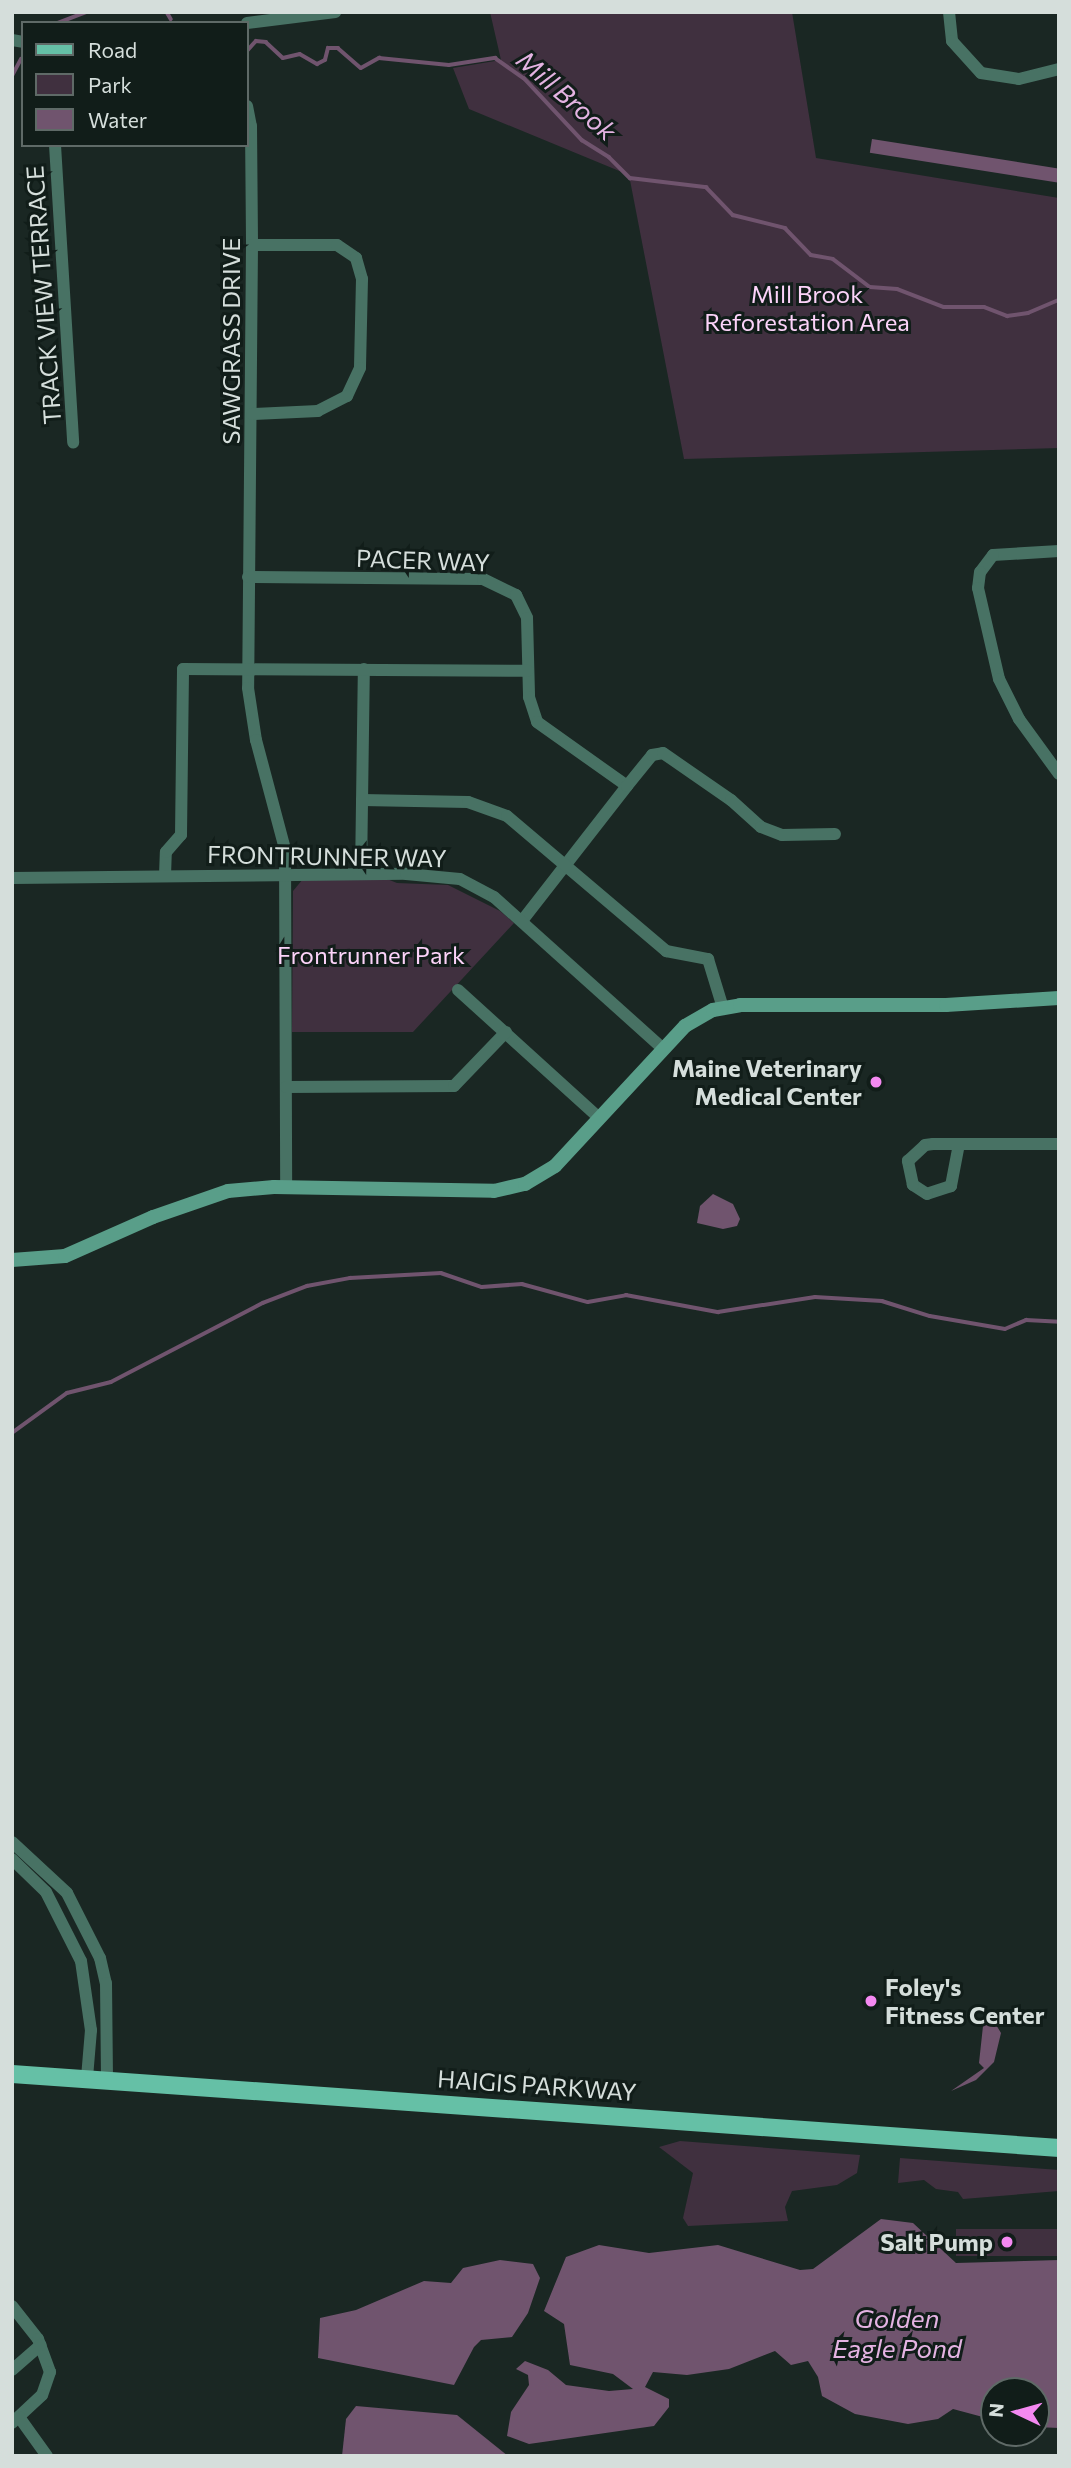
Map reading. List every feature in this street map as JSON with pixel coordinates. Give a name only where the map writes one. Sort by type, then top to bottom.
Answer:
[{"type":"main road","name":"HAIGIS PARKWAY","points":[[12,2074],[1059,2148]]},
{"type":"street","points":[[248,23],[335,12]]},
{"type":"street","points":[[950,12],[952,41],[981,73],[1006,80],[1059,69]]},
{"type":"street","name":"SAWGRASS DRIVE","points":[[248,111],[251,126],[252,245],[248,668],[254,730],[280,823],[287,875],[286,1188]]},
{"type":"street","name":"TRACK VIEW TERRACE","points":[[55,147],[73,442]]},
{"type":"street","points":[[252,245],[337,245],[356,258],[362,279],[360,368],[347,396],[318,411],[252,414]]},
{"type":"street","points":[[1059,551],[993,555],[980,572],[978,588],[999,679],[1019,719],[1059,774]]},
{"type":"street","name":"PACER WAY","points":[[248,577],[493,581],[516,595],[525,609],[531,709],[544,730],[627,786]]},
{"type":"street","points":[[165,876],[166,852],[181,835],[183,669],[527,671]]},
{"type":"street","points":[[361,874],[364,669]]},
{"type":"street","points":[[522,922],[652,755],[663,753],[731,800],[761,827],[782,835],[835,834]]},
{"type":"street","points":[[362,800],[486,806],[508,816],[568,864],[666,951],[708,959],[723,1008]]},
{"type":"street","name":"FRONTRUNNER WAY","points":[[12,878],[437,874],[460,879],[483,888],[662,1048]]},
{"type":"street","points":[[458,990],[599,1118]]},
{"type":"street","points":[[12,1260],[65,1256],[218,1194],[286,1188],[512,1188],[549,1171],[662,1048],[696,1017],[723,1008],[946,1005],[1059,998]]},
{"type":"street","points":[[286,1087],[454,1086],[506,1032]]},
{"type":"street","points":[[959,1144],[951,1186],[936,1194],[912,1185],[907,1169],[918,1148],[959,1144],[1059,1144]]},
{"type":"street","points":[[12,1842],[67,1893],[100,1958],[106,1983],[107,2079]]},
{"type":"street","points":[[12,1859],[46,1892],[81,1961],[91,2030],[87,2078]]},
{"type":"street","points":[[12,2306],[41,2345],[50,2372],[47,2388],[16,2420],[47,2456]]},
{"type":"street","points":[[12,2370],[41,2345]]},
{"type":"green space","name":"Mill Brook Reforestation Area","points":[[490,12],[792,12],[816,158],[1059,198],[1059,448],[684,459],[629,175],[469,109],[453,68],[501,60]]},
{"type":"green space","name":"Frontrunner Park","points":[[303,879],[387,879],[397,883],[448,885],[500,911],[514,923],[413,1032],[292,1032],[293,891]]},
{"type":"green space","points":[[680,2141],[860,2155],[857,2173],[837,2185],[792,2191],[785,2207],[788,2221],[688,2226],[683,2218],[693,2173],[659,2147]]},
{"type":"green space","points":[[900,2158],[1059,2170],[1059,2191],[963,2199],[958,2192],[936,2189],[924,2180],[898,2183]]},
{"type":"green space","name":"Salt Pump","points":[[956,2229],[1059,2229],[1059,2256],[956,2256]]},
{"type":"water","points":[[872,139],[1059,169],[1057,183],[870,153]]},
{"type":"water","points":[[713,1194],[733,1204],[740,1219],[737,1226],[723,1229],[697,1223],[700,1206]]},
{"type":"water","points":[[987,2022],[995,2023],[1001,2033],[994,2062],[976,2080],[951,2091],[984,2068],[979,2063],[983,2026]]},
{"type":"water","name":"Golden Eagle Pond","points":[[881,2219],[913,2223],[956,2263],[1059,2260],[1059,2428],[1050,2428],[1050,2377],[980,2377],[980,2416],[953,2409],[938,2419],[908,2424],[855,2414],[822,2396],[818,2377],[808,2361],[791,2365],[775,2351],[729,2369],[687,2375],[653,2372],[645,2387],[669,2399],[669,2407],[654,2426],[529,2444],[507,2436],[511,2412],[529,2385],[528,2375],[516,2369],[525,2361],[548,2370],[566,2385],[609,2391],[633,2389],[613,2374],[570,2365],[564,2324],[544,2311],[566,2257],[599,2245],[649,2253],[718,2245],[800,2270],[813,2269]]},
{"type":"water","points":[[500,2260],[533,2264],[540,2278],[528,2313],[512,2337],[481,2340],[474,2347],[454,2385],[318,2358],[320,2318],[356,2310],[424,2281],[451,2283],[463,2268]]},
{"type":"water","points":[[356,2406],[457,2415],[508,2456],[342,2456],[346,2419]]},
{"type":"waterway","points":[[63,21],[87,12]]},
{"type":"waterway","name":"Mill Brook","points":[[167,12],[171,19]]},
{"type":"waterway","name":"Mill Brook","points":[[248,50],[256,41],[266,42],[283,58],[300,54],[317,64],[325,60],[328,48],[338,48],[361,68],[379,58],[449,65],[495,58],[524,78],[582,140],[609,157],[630,178],[706,187],[733,215],[785,228],[811,255],[833,259],[870,287],[897,289],[944,307],[984,307],[1007,316],[1028,313],[1059,300]]},
{"type":"waterway","points":[[12,76],[21,59]]},
{"type":"waterway","points":[[12,1433],[67,1393],[111,1382],[263,1303],[307,1286],[350,1278],[441,1273],[482,1287],[522,1284],[588,1302],[626,1295],[718,1312],[815,1297],[882,1301],[930,1316],[1005,1329],[1026,1320],[1059,1322]]},
{"type":"place","name":"Maine Veterinary Medical Center","points":[[876,1082]]},
{"type":"place","name":"Foley's Fitness Center","points":[[871,2001]]},
{"type":"place","name":"Salt Pump","points":[[1007,2242]]}]
